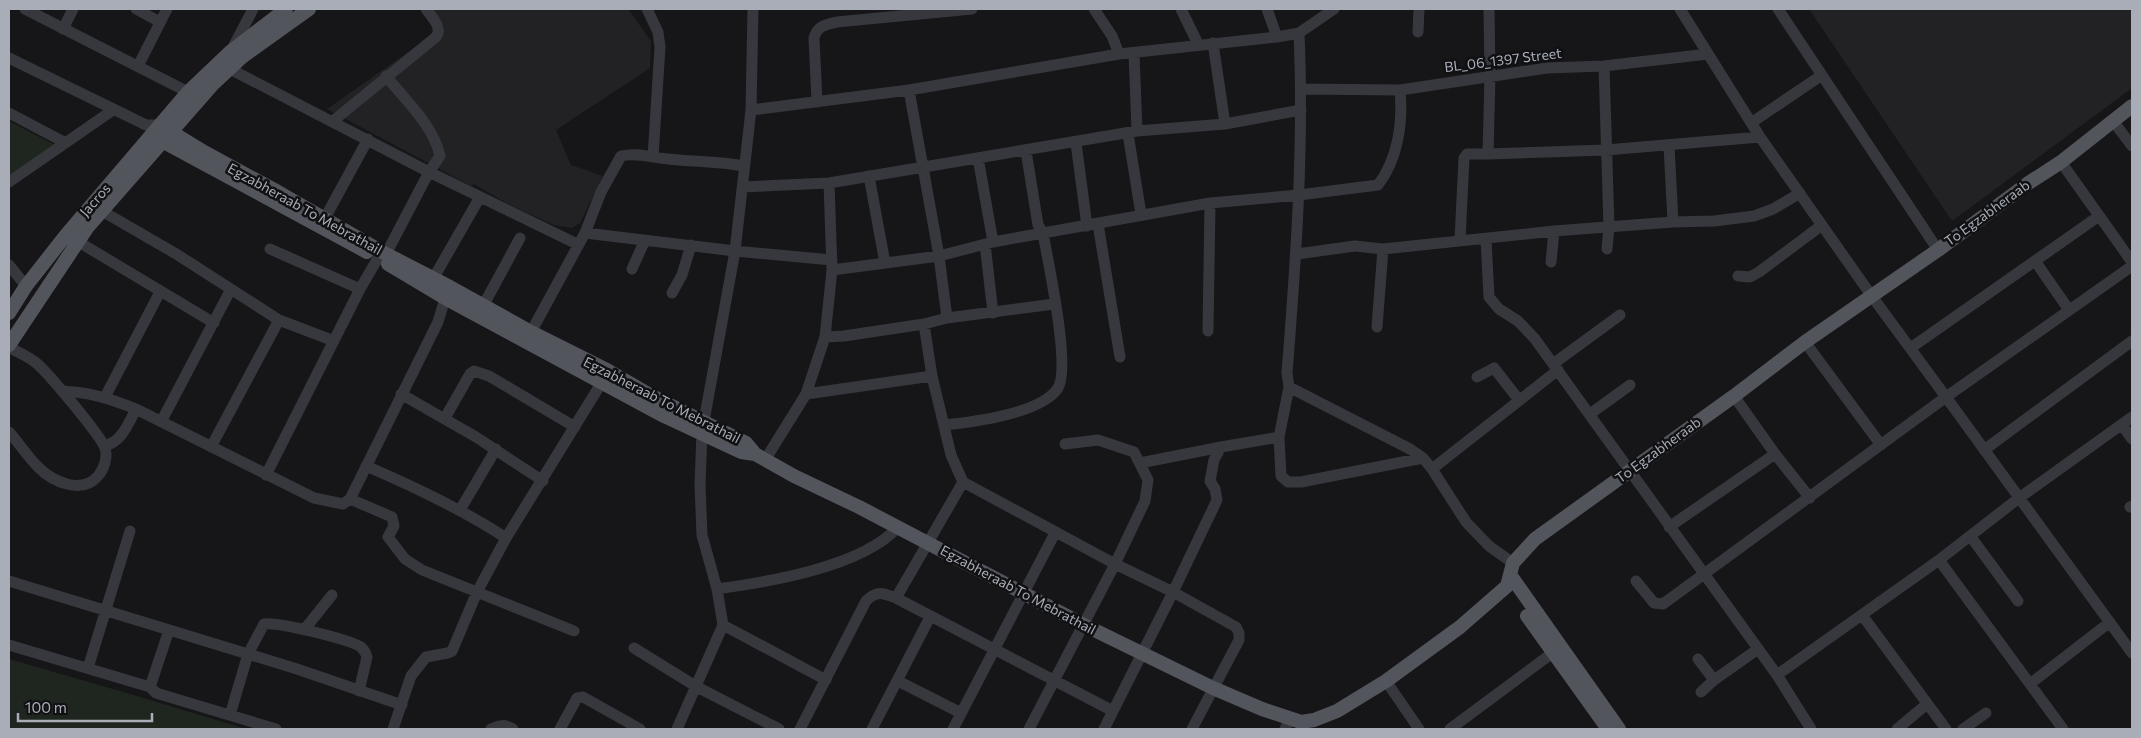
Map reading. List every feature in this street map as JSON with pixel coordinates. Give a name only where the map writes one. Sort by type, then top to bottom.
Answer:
[{"type":"main road","name":"Jacros","points":[[9,313],[24,288],[72,238],[102,211],[188,92],[230,52],[286,9]]},
{"type":"main road","points":[[309,9],[262,42],[158,132],[382,256],[664,416],[702,427]]},
{"type":"main road","name":"To Egzabheraab","points":[[1184,673],[1287,724],[1324,717],[1386,681],[1460,627],[1510,575],[1535,539],[1734,396],[1805,342],[1938,250],[2030,182],[2062,162],[2132,106]]},
{"type":"main road","name":"Jacros","points":[[9,346],[14,327],[72,238],[158,132]]},
{"type":"main road","name":"Egzabheraab To Mebrathail","points":[[158,132],[204,152],[324,218],[382,256],[433,280],[447,293],[483,306],[532,332],[702,427],[742,452],[760,457],[1023,594],[1184,673]]},
{"type":"main road","points":[[9,292],[24,288]]},
{"type":"main road","points":[[1510,575],[1608,729]]},
{"type":"main road","points":[[1556,650],[1619,729]]},
{"type":"street","points":[[24,9],[188,92]]},
{"type":"street","points":[[63,29],[73,9]]},
{"type":"street","points":[[136,9],[160,22]]},
{"type":"street","points":[[138,66],[168,9]]},
{"type":"street","points":[[230,52],[253,9]]},
{"type":"street","points":[[333,121],[439,34],[439,29],[426,9]]},
{"type":"street","points":[[647,9],[658,32],[660,47],[653,157]]},
{"type":"street","points":[[677,729],[723,625],[702,535],[700,485],[702,427],[735,251],[743,187],[743,166],[750,110],[753,9]]},
{"type":"street","points":[[817,102],[814,38],[816,31],[820,27],[855,20],[972,9]]},
{"type":"street","points":[[1094,9],[1112,36],[1118,54]]},
{"type":"street","points":[[1181,9],[1198,44]]},
{"type":"street","points":[[1267,9],[1277,37]]},
{"type":"street","points":[[750,110],[910,90],[1118,54],[1277,37],[1299,33],[1334,9]]},
{"type":"street","points":[[1418,32],[1419,9]]},
{"type":"street","points":[[1488,154],[1489,9]]},
{"type":"street","points":[[1680,9],[1760,137],[1871,295],[1912,348],[2132,653]]},
{"type":"street","points":[[1778,9],[1938,250]]},
{"type":"street","points":[[1299,33],[1302,89],[1299,195],[1287,373],[1289,387],[1279,437],[1281,476],[1288,482],[1300,482],[1423,458]]},
{"type":"street","points":[[1213,43],[1225,124]]},
{"type":"street","points":[[1134,53],[1133,132],[1141,214]]},
{"type":"street","name":"BL_06_1397 Street","points":[[1302,89],[1400,90],[1490,75],[1547,68],[1604,66],[1708,54]]},
{"type":"street","name":"Egzabheraab To Mebrathail","points":[[9,58],[158,132]]},
{"type":"street","points":[[1604,66],[1609,227],[1607,249]]},
{"type":"street","points":[[230,69],[429,172],[577,244]]},
{"type":"street","points":[[1751,123],[1822,75]]},
{"type":"street","points":[[266,475],[360,289],[382,256],[440,156],[438,146],[428,130],[386,76]]},
{"type":"street","points":[[910,90],[922,168],[939,256],[947,318]]},
{"type":"street","points":[[585,233],[691,245],[832,265],[885,263],[939,256],[989,243],[1210,203],[1299,195],[1378,185],[1397,148],[1401,101],[1400,90]]},
{"type":"street","points":[[9,182],[64,142],[113,110]]},
{"type":"street","points":[[743,187],[829,183],[1133,132],[1225,124],[1301,110]]},
{"type":"street","points":[[9,114],[64,142]]},
{"type":"street","points":[[2113,121],[2132,146]]},
{"type":"street","points":[[1460,240],[1464,158],[1467,154],[1606,150],[1760,137]]},
{"type":"street","points":[[324,218],[368,139]]},
{"type":"street","points":[[1076,143],[1120,357]]},
{"type":"street","points":[[1669,146],[1673,222]]},
{"type":"street","points":[[944,425],[980,421],[1034,405],[1049,397],[1058,388],[1062,375],[1062,353],[1043,233],[1038,225],[1026,151]]},
{"type":"street","points":[[532,332],[577,244],[585,233],[601,192],[621,156],[633,155],[743,166]]},
{"type":"street","points":[[978,158],[989,243],[993,312]]},
{"type":"street","points":[[2062,162],[2132,262]]},
{"type":"street","points":[[869,176],[885,263]]},
{"type":"street","points":[[760,457],[806,394],[825,337],[832,265],[829,183]]},
{"type":"street","points":[[1296,254],[1355,246],[1382,249],[1554,231],[1673,222],[1714,221],[1754,216],[1773,209],[1800,193]]},
{"type":"street","points":[[433,280],[480,197]]},
{"type":"street","points":[[1208,331],[1210,203]]},
{"type":"street","points":[[102,211],[279,320],[334,341]]},
{"type":"street","points":[[1912,348],[2099,216]]},
{"type":"street","points":[[1738,276],[1750,277],[1759,272],[1822,225]]},
{"type":"street","points":[[1551,262],[1554,231]]},
{"type":"street","points":[[72,238],[214,324]]},
{"type":"street","points":[[483,306],[520,238]]},
{"type":"street","points":[[1486,239],[1489,297],[1499,310],[1518,321],[1555,367],[1777,675],[1812,729]]},
{"type":"street","points":[[632,269],[645,240]]},
{"type":"street","points":[[672,293],[682,275],[691,245]]},
{"type":"street","points":[[270,249],[360,289]]},
{"type":"street","points":[[1377,327],[1382,249]]},
{"type":"street","points":[[2035,260],[2069,310]]},
{"type":"street","points":[[9,265],[24,288]]},
{"type":"street","points":[[1636,580],[1654,603],[1663,604],[1704,576],[1946,397],[2132,266]]},
{"type":"street","points":[[161,422],[231,289]]},
{"type":"street","points":[[106,397],[160,292]]},
{"type":"street","points":[[62,391],[83,392],[106,397],[136,409],[314,498],[343,504],[350,499],[438,322],[447,293]]},
{"type":"street","points":[[825,337],[844,336],[924,324],[947,318],[1054,304]]},
{"type":"street","points":[[1432,469],[1519,400],[1555,367],[1620,314]]},
{"type":"street","points":[[211,447],[279,320]]},
{"type":"street","points":[[924,324],[932,376],[951,455],[963,482],[1055,533],[1173,592],[1236,627],[1239,632],[1238,640],[1192,729]]},
{"type":"street","points":[[1984,450],[2132,341]]},
{"type":"street","points":[[1805,342],[1881,445]]},
{"type":"street","points":[[9,346],[35,362],[62,391],[104,446],[104,464],[93,482],[84,486],[70,485],[45,473],[38,467],[9,432]]},
{"type":"street","points":[[1477,377],[1494,368],[1519,400]]},
{"type":"street","points":[[445,418],[470,374],[474,371],[489,376],[575,427]]},
{"type":"street","points":[[806,394],[932,376]]},
{"type":"street","points":[[393,729],[411,676],[426,657],[452,651],[477,592],[506,538],[602,382]]},
{"type":"street","points":[[1590,414],[1630,385]]},
{"type":"street","points":[[1289,387],[1410,449],[1423,458],[1466,522],[1489,546],[1510,575]]},
{"type":"street","points":[[401,394],[496,449],[542,481]]},
{"type":"street","points":[[1734,396],[1810,498]]},
{"type":"street","points":[[104,446],[116,442],[120,438],[136,409]]},
{"type":"street","points":[[1777,675],[1939,560],[2019,498],[2132,417]]},
{"type":"street","points":[[2122,425],[2132,439]]},
{"type":"street","points":[[1140,463],[1279,437]]},
{"type":"street","points":[[1029,729],[1115,564],[1145,501],[1148,480],[1134,452],[1098,440],[1065,444]]},
{"type":"street","points":[[1104,729],[1143,654],[1217,500],[1215,489],[1210,481],[1214,460],[1221,447]]},
{"type":"street","points":[[460,510],[496,449]]},
{"type":"street","points":[[1669,527],[1776,454]]},
{"type":"street","points":[[366,466],[430,494],[506,538]]},
{"type":"street","points":[[896,598],[963,482]]},
{"type":"street","points":[[350,499],[392,517],[394,526],[388,537],[405,559],[413,565],[574,632]]},
{"type":"street","points":[[718,597],[760,583],[804,573],[841,560],[875,545],[887,538],[897,528]]},
{"type":"street","points":[[88,668],[130,531]]},
{"type":"street","points":[[953,729],[1055,533]]},
{"type":"street","points":[[1970,537],[2018,600]]},
{"type":"street","points":[[1939,560],[2063,729]]},
{"type":"street","points":[[9,581],[248,654],[402,705]]},
{"type":"street","points":[[800,729],[866,601],[877,593],[883,593],[896,598],[1112,711]]},
{"type":"street","points":[[304,630],[332,595]]},
{"type":"street","points":[[1862,615],[1946,729]]},
{"type":"street","points":[[872,729],[930,617]]},
{"type":"street","points":[[2030,684],[2110,622]]},
{"type":"street","points":[[230,715],[248,654],[264,624],[276,624],[304,630],[352,643],[366,652],[366,666],[359,691]]},
{"type":"street","points":[[723,625],[826,680]]},
{"type":"street","points":[[150,687],[169,630]]},
{"type":"street","points":[[9,645],[150,687],[156,693],[276,729]]},
{"type":"street","points":[[634,648],[697,687],[779,729]]},
{"type":"street","points":[[1701,692],[1714,680],[1758,649]]},
{"type":"street","points":[[1450,729],[1556,650]]},
{"type":"street","points":[[1698,659],[1714,680]]},
{"type":"street","points":[[898,681],[962,713]]},
{"type":"street","points":[[1386,681],[1419,729]]},
{"type":"street","points":[[560,729],[577,698],[584,697],[640,729]]},
{"type":"street","points":[[1898,729],[1927,704]]},
{"type":"street","points":[[1962,729],[1986,713]]},
{"type":"street","points":[[491,729],[500,725],[507,725],[513,729]]},
{"type":"shaded area","points":[[431,9],[628,9],[651,41],[650,68],[556,130],[571,165],[603,176],[580,223],[572,228],[554,225],[508,204],[474,184],[471,186],[327,109],[444,27]]},
{"type":"shaded area","points":[[1809,9],[2132,9],[2132,88],[1952,221]]},
{"type":"shaded area","points":[[9,121],[55,145],[9,180]]},
{"type":"shaded area","points":[[9,659],[130,694],[246,729],[9,729]]}]
